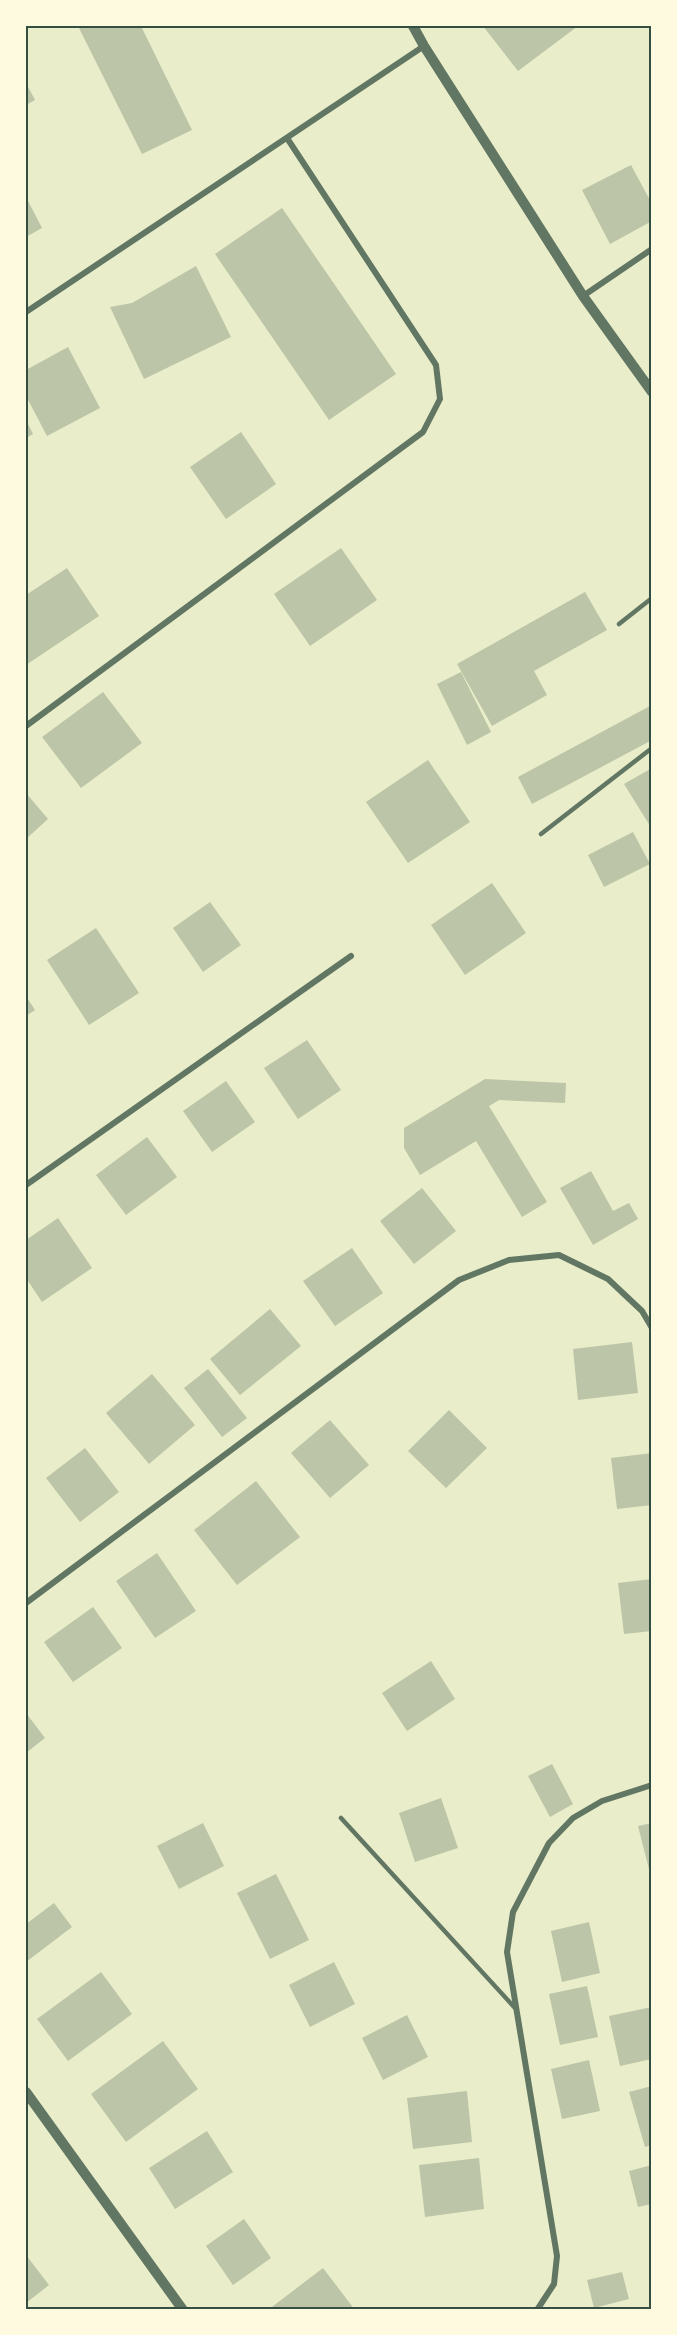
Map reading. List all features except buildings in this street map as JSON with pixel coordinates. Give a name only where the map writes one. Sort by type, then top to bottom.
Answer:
[{"type":"street","points":[[413,26],[583,296],[651,392]]},
{"type":"street","points":[[26,312],[424,46]]},
{"type":"street","points":[[26,726],[423,432],[440,399],[436,365],[287,138]]},
{"type":"street","points":[[583,296],[651,249]]},
{"type":"street","points":[[26,1185],[351,956]]},
{"type":"street","points":[[26,1603],[459,1280],[509,1260],[559,1255],[608,1279],[642,1311],[651,1328]]},
{"type":"street","points":[[537,2310],[554,2284],[557,2256],[507,1952],[513,1912],[549,1843],[573,1818],[602,1801],[651,1785]]},
{"type":"street","points":[[26,2092],[183,2310]]},
{"type":"lane","points":[[619,624],[651,598]]},
{"type":"lane","points":[[542,834],[651,747]]},
{"type":"lane","points":[[341,1818],[517,2010]]}]
